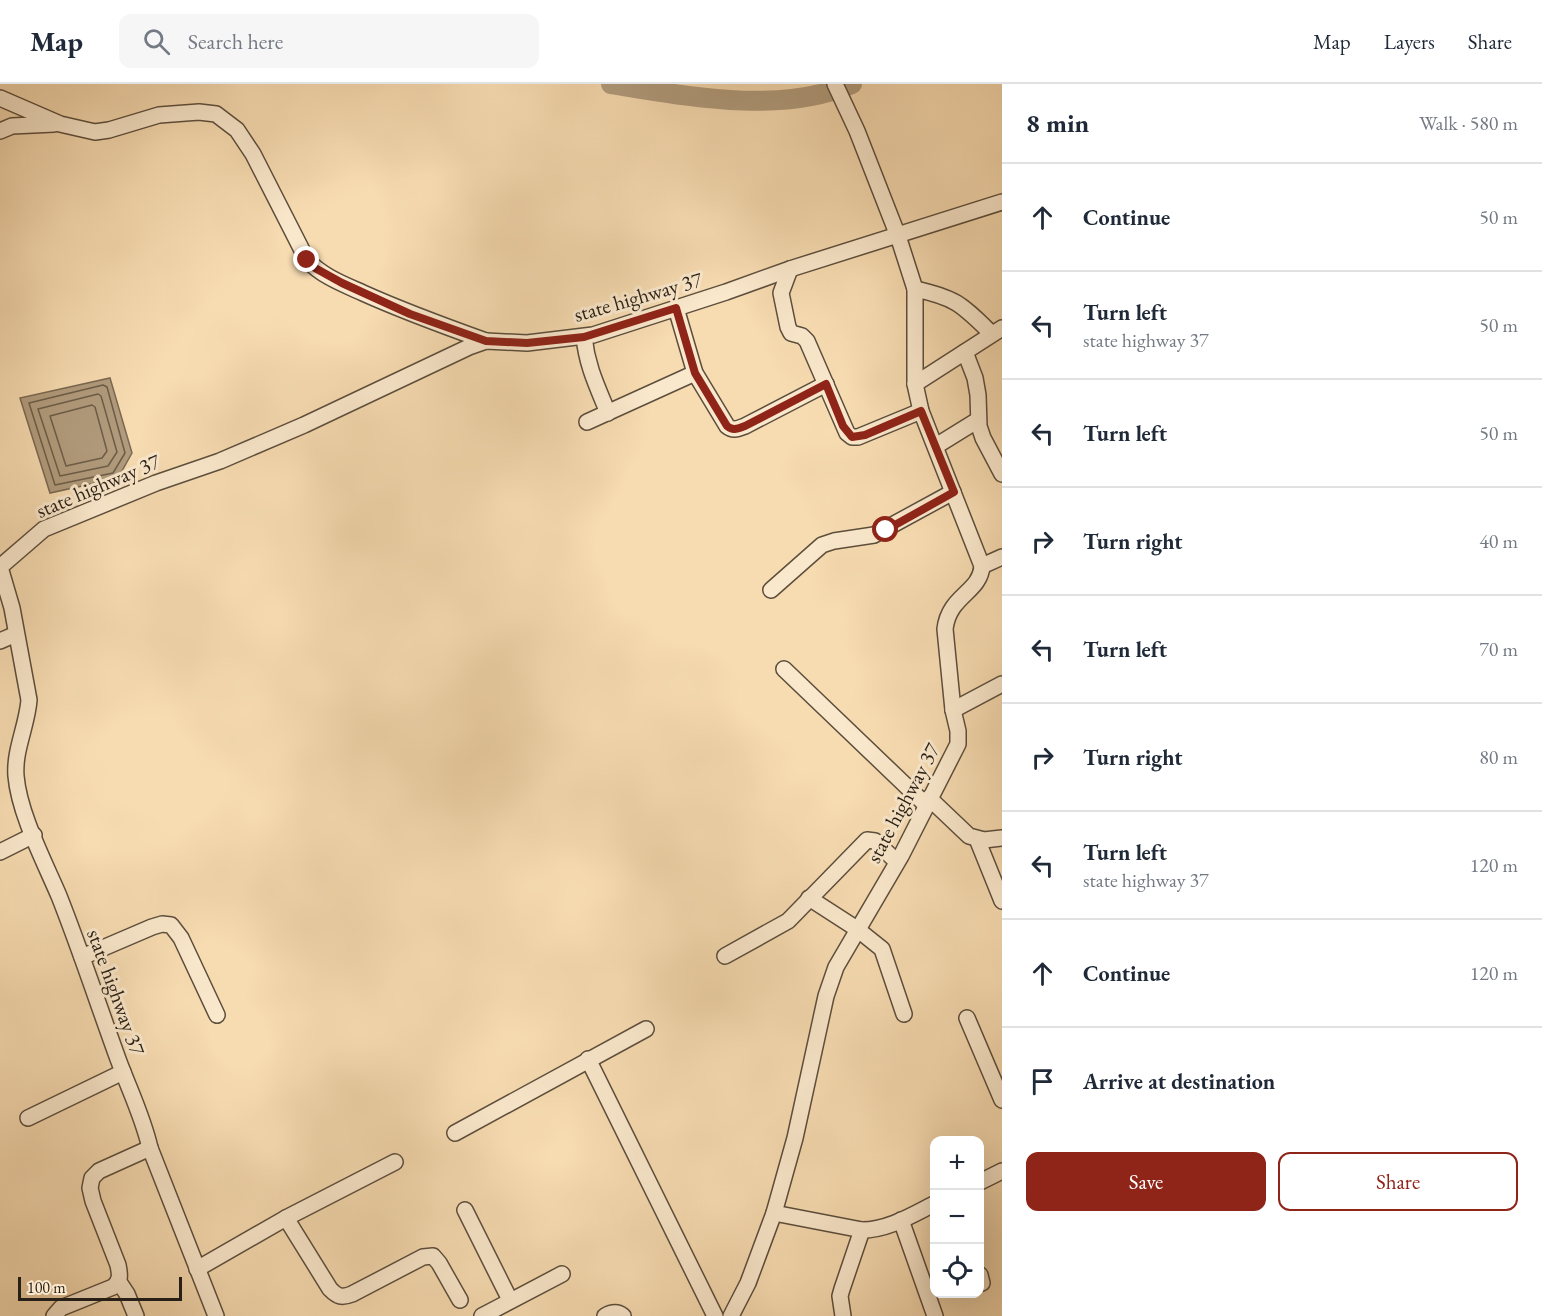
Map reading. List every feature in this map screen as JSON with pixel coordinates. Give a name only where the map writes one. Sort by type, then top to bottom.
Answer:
[{"type":"street","points":[[835,84],[857,131],[898,236],[915,289],[915,384],[921,411],[982,566],[1002,557]]},
{"type":"street","points":[[0,98],[60,124],[95,132],[110,130],[159,115],[199,112],[216,114],[237,130],[253,154],[307,260],[315,268],[410,314],[486,341]]},
{"type":"street","points":[[0,130],[12,126],[60,124]]},
{"type":"street","name":"state highway 37","points":[[216,1316],[150,1148],[144,1125],[82,957],[23,809],[16,775],[17,753],[28,715],[29,700],[0,567],[44,529],[145,488],[220,461],[304,425],[469,347],[486,341],[527,343],[584,337],[1002,202]]},
{"type":"street","points":[[790,269],[781,293],[788,327],[791,333],[807,341],[843,426],[852,437],[865,435],[921,411]]},
{"type":"street","points":[[915,289],[941,294],[959,303],[997,331],[915,384]]},
{"type":"street","points":[[676,308],[695,373],[727,426],[737,430],[826,384]]},
{"type":"street","points":[[584,337],[586,359],[608,413]]},
{"type":"street","points":[[965,352],[976,387],[978,420],[983,438],[1002,474]]},
{"type":"street","points":[[587,422],[695,373]]},
{"type":"street","points":[[936,446],[978,420]]},
{"type":"street","points":[[771,590],[822,545],[874,535],[954,492]]},
{"type":"street","name":"state highway 37","points":[[731,1316],[748,1283],[774,1213],[795,1138],[826,996],[836,966],[897,862],[958,744],[945,629],[946,619],[955,603],[977,582],[982,566]]},
{"type":"street","points":[[0,641],[16,634]]},
{"type":"street","points":[[784,669],[927,801],[969,836],[977,839],[1002,838]]},
{"type":"street","points":[[953,710],[1002,684]]},
{"type":"street","points":[[0,852],[34,835]]},
{"type":"street","points":[[977,839],[1002,901]]},
{"type":"street","points":[[726,956],[782,926],[867,840],[875,841],[897,862]]},
{"type":"street","points":[[809,898],[856,929],[882,950],[904,1014]]},
{"type":"street","points":[[82,957],[152,927],[162,924],[171,925],[181,938],[217,1015]]},
{"type":"street","points":[[968,1018],[1002,1100]]},
{"type":"street","points":[[455,1133],[646,1029]]},
{"type":"street","points":[[588,1059],[715,1316]]},
{"type":"street","points":[[28,1118],[123,1072]]},
{"type":"street","points":[[54,1316],[61,1308],[113,1287],[119,1282],[121,1276],[93,1202],[90,1188],[92,1178],[99,1171],[150,1148]]},
{"type":"street","points":[[197,1269],[286,1218],[395,1162]]},
{"type":"street","points":[[984,1181],[1000,1177]]},
{"type":"street","points":[[774,1213],[862,1230],[875,1230],[930,1206]]},
{"type":"street","points":[[465,1210],[510,1300]]},
{"type":"street","points":[[286,1218],[330,1289],[337,1296],[344,1297],[352,1294],[423,1257],[433,1256],[460,1300]]},
{"type":"street","points":[[902,1220],[935,1316]]},
{"type":"street","points":[[843,1316],[840,1296],[862,1230]]},
{"type":"street","points":[[482,1316],[562,1274]]},
{"type":"street","points":[[119,1282],[136,1316]]},
{"type":"street","points":[[605,1316],[619,1312],[623,1316]]},
{"type":"water","points":[[110,378],[132,453],[118,478],[50,493],[20,398]]},
{"type":"waterway","points":[[611,84],[701,97],[763,101],[794,99],[852,84]]},
{"type":"route","points":[[307,260],[329,277],[410,314],[486,341],[527,343],[584,337],[676,308],[695,373],[731,429],[737,430],[826,384],[843,426],[852,437],[865,435],[921,411],[954,492],[886,530]]}]
